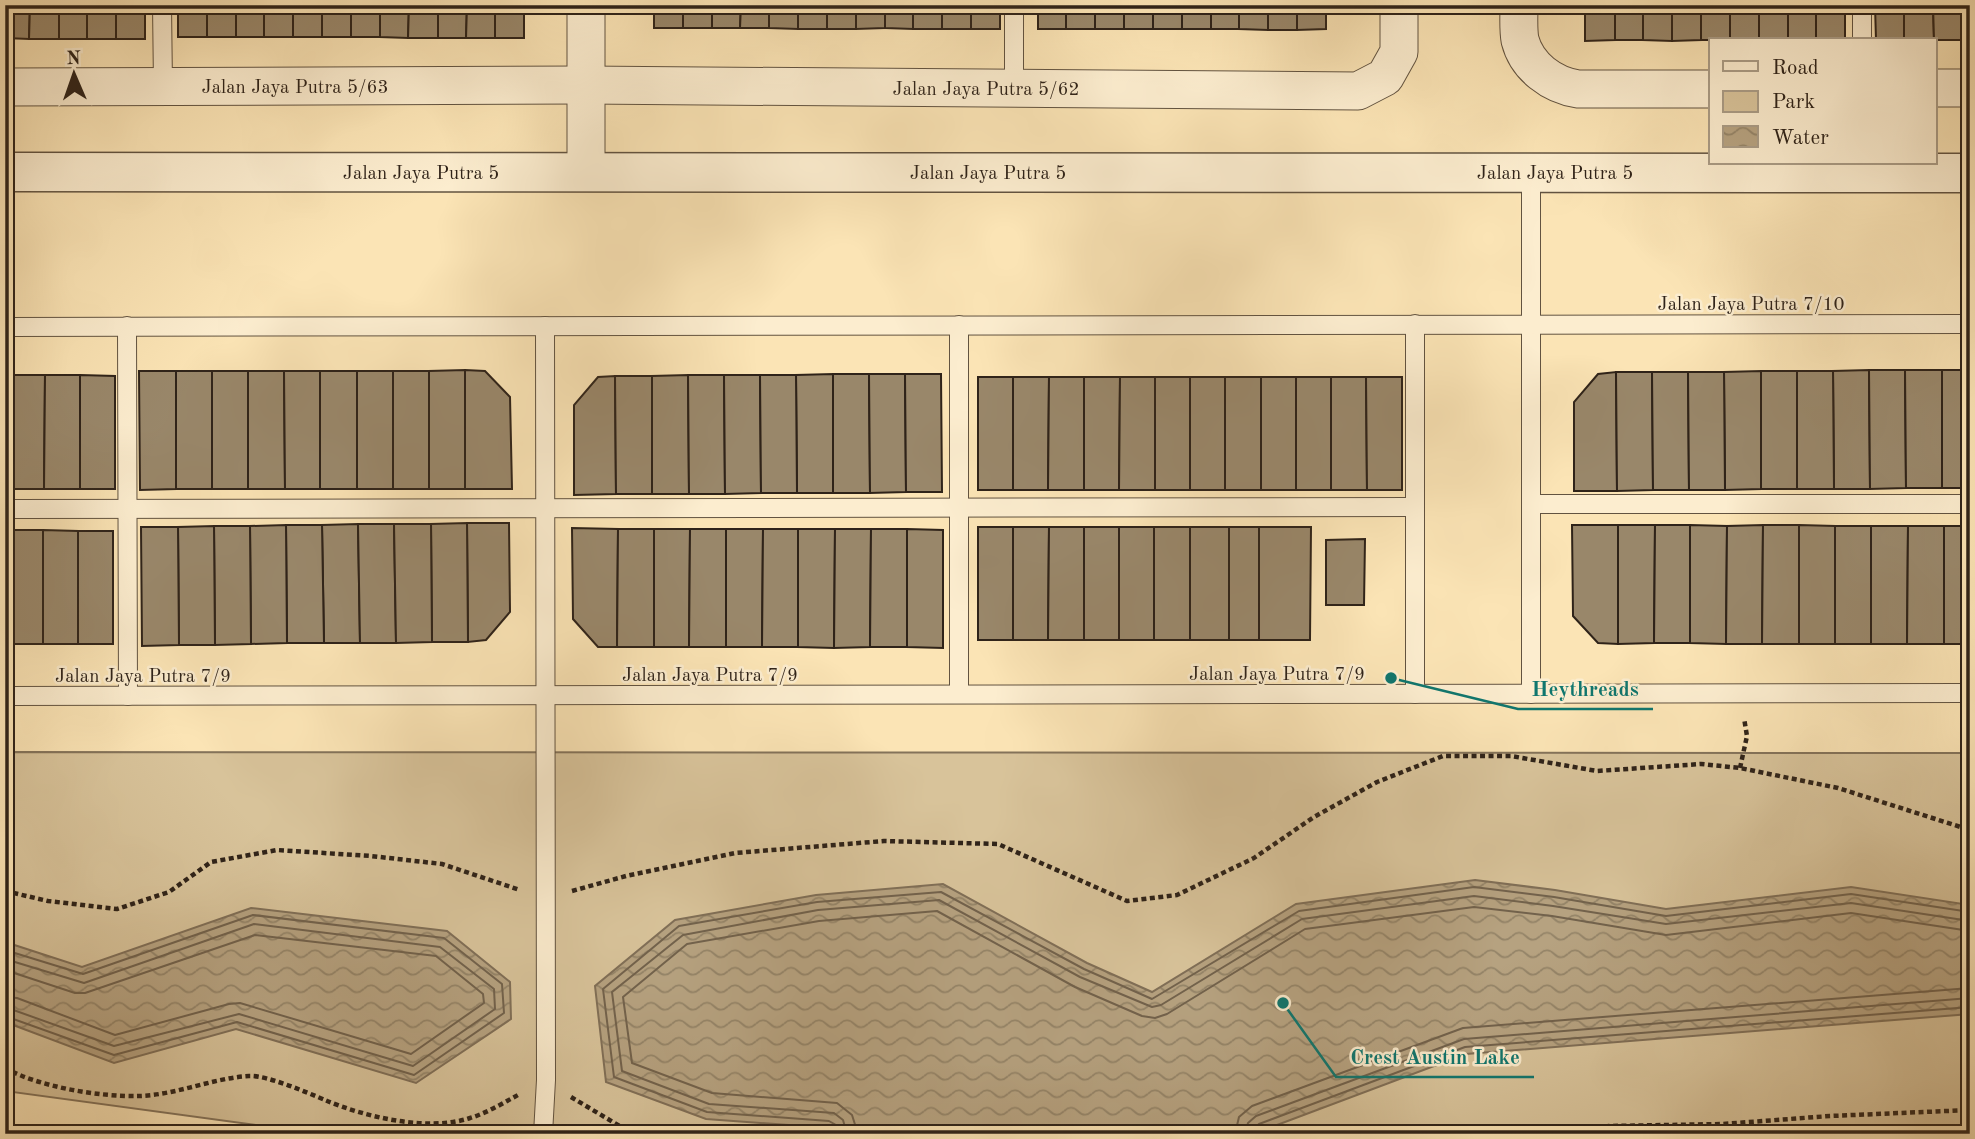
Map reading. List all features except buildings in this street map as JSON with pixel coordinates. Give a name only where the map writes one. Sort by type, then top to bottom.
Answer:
[{"type":"street","points":[[586,5],[586,172]]},
{"type":"street","name":"Jalan Jaya Putra 5/62","points":[[585,85],[1358,91],[1385,77],[1399,52],[1399,5]]},
{"type":"street","points":[[1519,5],[1520,40],[1525,52],[1535,68],[1563,87],[1709,89]]},
{"type":"street","name":"Jalan Jaya Putra 5/63","points":[[5,87],[585,85]]},
{"type":"street","points":[[1937,88],[1970,88]]},
{"type":"street","name":"Jalan Jaya Putra 5","points":[[5,172],[1970,173]]},
{"type":"lane","points":[[162,5],[163,86]]},
{"type":"lane","points":[[1014,5],[1014,88]]},
{"type":"lane","points":[[1862,5],[1862,38]]},
{"type":"lane","points":[[1531,172],[1531,694]]},
{"type":"lane","points":[[1415,324],[1415,694]]},
{"type":"lane","name":"Jalan Jaya Putra 7/10","points":[[5,327],[1970,324]]},
{"type":"lane","points":[[959,325],[959,695]]},
{"type":"lane","points":[[127,326],[128,696]]},
{"type":"lane","points":[[543,1134],[546,1080],[545,326]]},
{"type":"lane","points":[[1531,504],[1970,504]]},
{"type":"lane","points":[[5,509],[1415,507]]},
{"type":"lane","name":"Jalan Jaya Putra 7/9","points":[[5,696],[1970,693]]},
{"type":"path","points":[[1740,693],[1747,736],[1740,768]]},
{"type":"path","points":[[5,891],[48,901],[117,909],[169,892],[211,862],[277,850],[442,864],[546,898],[626,876],[735,853],[884,841],[998,844],[1127,901],[1177,895],[1254,858],[1314,817],[1377,782],[1443,756],[1511,756],[1597,771],[1701,764],[1740,768],[1838,788],[1970,830]]},
{"type":"path","points":[[5,1068],[22,1077],[89,1092],[141,1096],[252,1076],[300,1090],[349,1111],[430,1124],[470,1119],[546,1080],[633,1134]]},
{"type":"path","points":[[1554,1134],[1609,1126],[1722,1124],[1970,1110]]},
{"type":"green space","points":[[5,752],[1970,753],[1970,1134],[323,1134],[5,1091]]},
{"type":"water","points":[[1475,880],[1555,890],[1666,909],[1851,887],[1970,905],[1970,1014],[1466,1054],[1253,1134],[833,1134],[829,1128],[706,1119],[606,1082],[595,986],[675,920],[816,895],[943,884],[1087,963],[1152,992],[1296,904]]},
{"type":"water","points":[[251,908],[447,931],[510,982],[511,1019],[416,1083],[236,1029],[114,1063],[5,1022],[5,942],[82,967]]},
{"type":"place","name":"Heythreads","points":[[1391,678]]},
{"type":"place","name":"Crest Austin Lake","points":[[1283,1003]]}]
